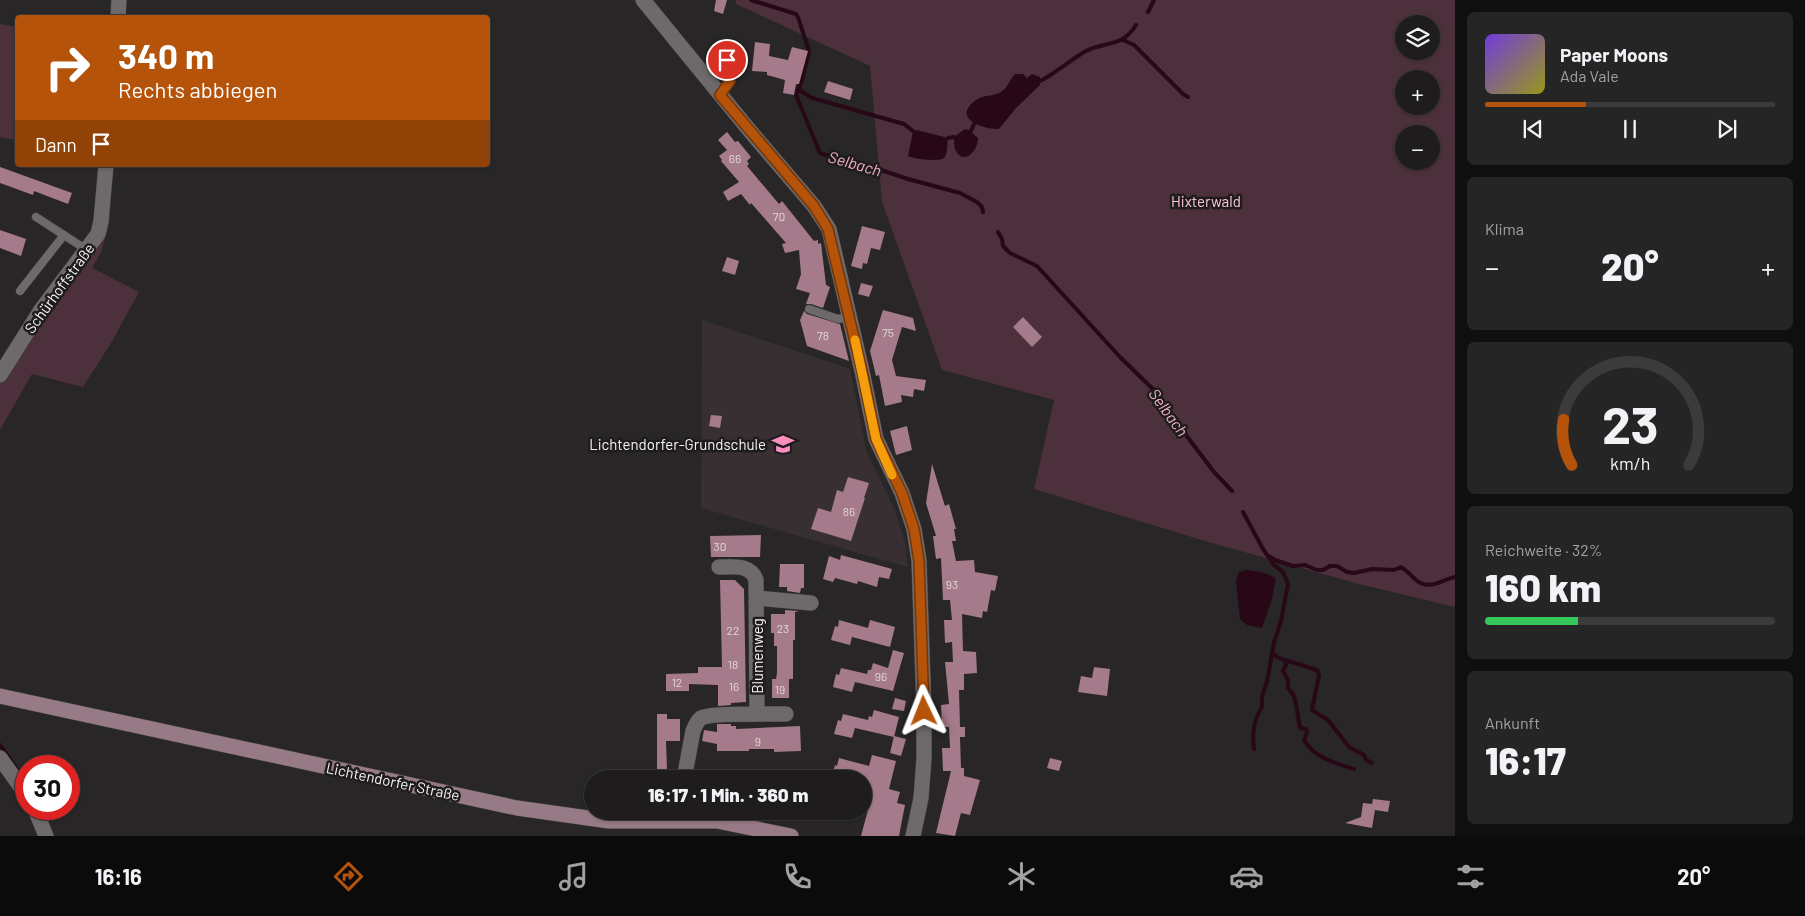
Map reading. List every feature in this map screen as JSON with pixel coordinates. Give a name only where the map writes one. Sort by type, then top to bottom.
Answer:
[{"type":"main road","name":"Lichtendorfer Straße","points":[[0,696],[517,808],[584,817]]},
{"type":"main road","name":"Lichtendorfer Straße","points":[[602,820],[621,820]]},
{"type":"main road","name":"Lichtendorfer Straße","points":[[711,820],[791,836]]},
{"type":"street","points":[[118,15],[119,0]]},
{"type":"street","points":[[643,0],[720,95],[812,203],[824,219],[834,248],[876,439],[902,493],[914,529],[919,561],[924,758],[920,798],[913,836]]},
{"type":"street","name":"Schürhoffstraße","points":[[0,375],[41,310],[98,234],[106,167]]},
{"type":"street","name":"Blumenweg","points":[[719,567],[742,567],[752,571],[756,580],[757,714]]},
{"type":"street","name":"Blumenweg","points":[[757,598],[812,603]]},
{"type":"street","name":"Blumenweg","points":[[686,770],[693,731],[701,718],[711,716],[786,714]]},
{"type":"street","points":[[0,758],[15,779]]},
{"type":"street","points":[[39,820],[46,836]]},
{"type":"lane","points":[[720,95],[730,82],[731,77],[727,60],[722,54]]},
{"type":"lane","points":[[36,217],[87,250]]},
{"type":"lane","points":[[20,291],[64,235]]},
{"type":"lane","points":[[810,309],[838,319],[850,318]]},
{"type":"shaded area","points":[[1015,74],[1023,74],[1027,78],[1032,74],[1040,77],[1040,85],[1016,108],[999,129],[978,125],[968,117],[969,106],[979,98],[995,95],[1003,91]]},
{"type":"shaded area","points":[[965,129],[978,138],[973,152],[966,157],[962,157],[955,149],[954,137]]},
{"type":"shaded area","points":[[917,130],[948,138],[947,151],[944,158],[926,160],[908,156],[913,131]]},
{"type":"shaded area","name":"Lichtendorfer-Grundschule","points":[[702,320],[850,369],[867,453],[895,510],[905,543],[908,567],[701,508]]},
{"type":"shaded area","points":[[1246,570],[1266,573],[1276,579],[1272,599],[1262,628],[1247,625],[1240,619],[1236,580],[1239,572]]},
{"type":"green space","name":"Hixterwald","points":[[736,0],[1455,0],[1455,607],[1359,584],[1208,542],[1034,489],[1054,400],[942,370],[882,202],[870,66],[736,4]]},
{"type":"green space","points":[[0,24],[15,27],[15,140],[0,137]]},
{"type":"green space","points":[[108,167],[110,221],[101,252],[92,268],[139,292],[111,343],[83,387],[32,374],[0,430],[0,378],[90,247]]},
{"type":"building","points":[[716,0],[727,0],[723,14],[714,11]]},
{"type":"building","points":[[755,42],[770,44],[769,56],[788,60],[792,47],[808,51],[794,95],[783,93],[785,80],[767,75],[767,72],[752,71]]},
{"type":"building","points":[[828,81],[853,89],[850,100],[824,92]]},
{"type":"building","points":[[727,132],[735,142],[738,141],[751,157],[747,161],[749,164],[747,166],[779,204],[782,201],[814,241],[818,240],[818,244],[821,243],[826,285],[830,287],[823,308],[806,304],[810,293],[796,289],[801,274],[799,250],[785,253],[782,244],[786,243],[751,203],[750,205],[741,194],[728,201],[723,192],[739,182],[719,156],[727,150],[718,140]]},
{"type":"building","points":[[0,167],[72,193],[68,204],[34,191],[33,195],[0,183]]},
{"type":"building","points":[[862,226],[885,232],[880,250],[871,248],[867,264],[863,263],[862,269],[851,266]]},
{"type":"building","points":[[0,230],[26,239],[21,256],[0,248]]},
{"type":"building","points":[[727,257],[739,261],[735,275],[722,271]]},
{"type":"building","points":[[861,283],[873,286],[869,297],[858,294]]},
{"type":"building","points":[[883,310],[913,318],[916,331],[902,327],[892,360],[896,376],[926,380],[924,391],[914,389],[913,397],[901,395],[902,402],[885,406],[879,375],[876,376],[870,351]]},
{"type":"building","points":[[804,311],[807,314],[840,324],[849,361],[807,346],[800,320]]},
{"type":"building","points":[[1023,317],[1042,337],[1032,347],[1013,327]]},
{"type":"building","points":[[711,415],[722,416],[720,428],[709,426]]},
{"type":"building","points":[[907,426],[912,450],[896,455],[890,431]]},
{"type":"building","points":[[932,464],[945,506],[949,504],[956,529],[954,529],[956,541],[952,541],[956,561],[974,560],[975,572],[998,576],[995,591],[991,590],[987,612],[983,611],[982,618],[962,614],[963,651],[976,652],[977,673],[964,674],[964,690],[959,690],[960,727],[965,727],[965,737],[960,737],[961,768],[964,768],[964,776],[980,780],[970,815],[961,813],[955,836],[936,833],[951,771],[943,771],[942,748],[950,748],[949,727],[942,727],[941,705],[949,704],[945,662],[953,662],[952,642],[945,643],[944,620],[952,620],[950,600],[943,600],[941,558],[936,559],[933,536],[936,536],[926,503]]},
{"type":"building","points":[[848,477],[869,483],[851,541],[811,529],[818,508],[831,512],[837,490],[843,492]]},
{"type":"building","points":[[761,535],[760,557],[711,557],[710,536]]},
{"type":"building","points":[[841,555],[892,569],[889,579],[879,577],[877,587],[858,581],[857,584],[835,578],[833,582],[823,579],[829,556],[840,560]]},
{"type":"building","points":[[780,564],[804,564],[804,588],[801,588],[800,593],[787,591],[787,587],[779,587]]},
{"type":"building","points":[[720,580],[735,580],[744,589],[746,702],[718,706],[718,685],[689,684],[689,691],[666,691],[666,674],[698,673],[698,667],[722,667]]},
{"type":"building","points":[[785,610],[799,611],[795,612],[793,679],[789,679],[789,698],[772,698],[772,679],[776,679],[777,673],[777,646],[774,646],[774,633],[771,633],[771,614],[785,614]]},
{"type":"building","points":[[839,620],[868,628],[870,620],[895,627],[890,647],[852,637],[850,645],[831,640],[835,626],[838,627]]},
{"type":"building","points":[[893,650],[904,653],[893,691],[855,682],[852,692],[833,687],[836,674],[839,675],[841,668],[867,674],[868,670],[871,670],[873,663],[888,668]]},
{"type":"building","points":[[1094,667],[1110,669],[1107,696],[1078,692],[1081,676],[1092,678]]},
{"type":"building","points":[[895,698],[906,701],[904,711],[892,709]]},
{"type":"building","points":[[874,710],[899,717],[894,737],[855,728],[852,738],[834,734],[838,720],[841,721],[843,714],[868,720],[869,716],[872,717]]},
{"type":"building","points":[[657,714],[667,714],[667,719],[680,719],[680,741],[666,741],[667,769],[657,769]]},
{"type":"building","points":[[717,724],[731,724],[731,726],[736,726],[736,729],[800,726],[801,751],[774,752],[774,749],[749,749],[749,751],[717,751],[717,744],[702,741],[704,730],[717,732]]},
{"type":"building","points":[[894,736],[906,739],[901,756],[890,753]]},
{"type":"building","points":[[872,755],[896,761],[889,789],[900,792],[897,803],[905,805],[899,836],[861,836],[865,820],[872,820],[872,770],[834,770],[839,758],[869,766]]},
{"type":"building","points":[[1050,758],[1062,761],[1059,771],[1047,768]]},
{"type":"building","points":[[1373,799],[1390,801],[1388,812],[1375,810],[1372,828],[1345,823],[1361,817],[1363,803],[1372,804]]},
{"type":"waterway","name":"Selbach","points":[[751,0],[796,14],[798,17],[809,51],[802,80],[796,95],[820,153],[845,158],[908,179],[960,193],[977,202],[982,207],[983,212]]},
{"type":"waterway","points":[[1148,12],[1154,0]]},
{"type":"waterway","points":[[1040,81],[1086,51],[1119,41],[1131,32],[1136,25]]},
{"type":"waterway","points":[[1123,40],[1134,45],[1188,97]]},
{"type":"waterway","points":[[799,88],[812,98],[904,124],[913,131]]},
{"type":"waterway","points":[[971,131],[974,124]]},
{"type":"waterway","points":[[948,138],[954,137]]},
{"type":"waterway","name":"Selbach","points":[[998,232],[1003,246],[1010,253],[1037,266],[1120,357],[1158,394],[1161,402],[1214,472],[1232,491]]},
{"type":"waterway","name":"Selbach","points":[[1243,512],[1263,549],[1274,565],[1283,572],[1288,584],[1267,682],[1262,696],[1262,707],[1254,727],[1254,749]]},
{"type":"waterway","points":[[1269,556],[1293,566],[1305,565],[1317,570],[1337,566],[1347,572],[1354,573],[1372,569],[1394,570],[1401,567],[1416,580],[1426,585],[1455,577]]},
{"type":"waterway","points":[[1273,653],[1285,660],[1286,665],[1283,671],[1288,680],[1288,688],[1294,696],[1300,728],[1306,729],[1307,732],[1304,740],[1308,746],[1326,759],[1354,769]]},
{"type":"waterway","points":[[1285,660],[1317,670],[1319,675],[1312,710],[1328,720],[1349,747],[1364,755],[1366,760],[1372,763]]},
{"type":"waterway","points":[[0,745],[15,766]]},
{"type":"slow traffic","points":[[855,340],[876,439],[892,475]]},
{"type":"place","name":"Lichtendorfer-Grundschule","points":[[783,444]]},
{"type":"route","points":[[727,60],[731,77],[727,88],[720,95],[824,219],[834,248],[876,439],[902,493],[914,529],[919,561],[924,711]]}]
